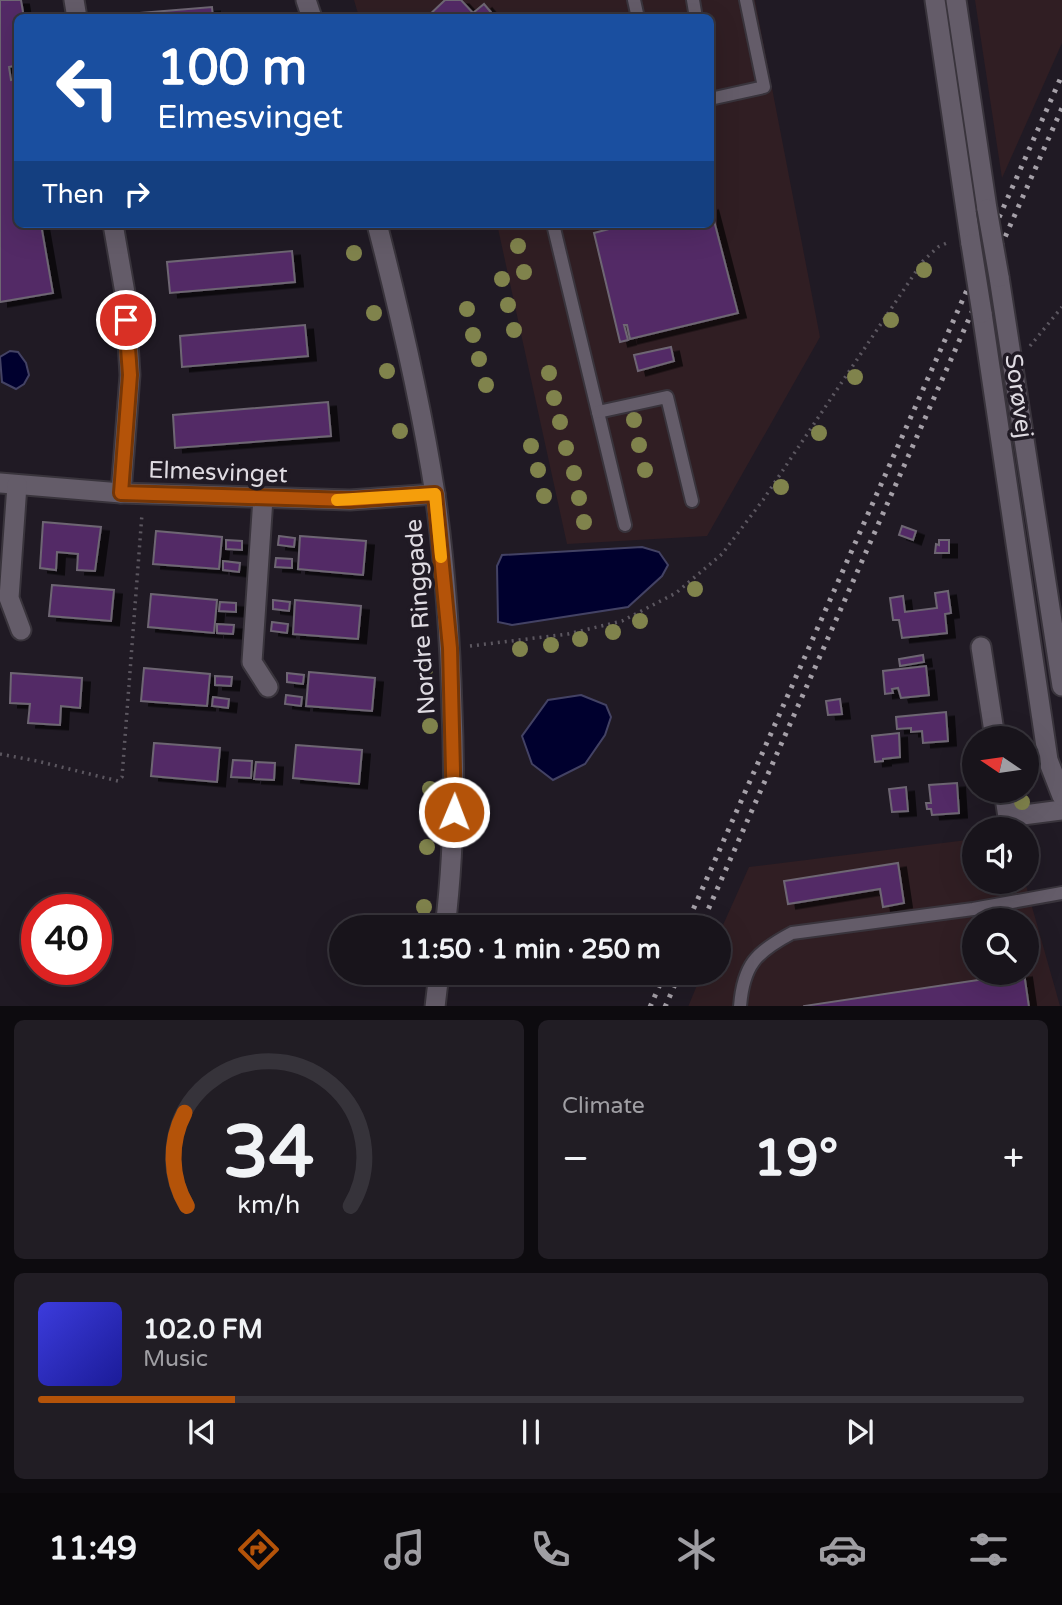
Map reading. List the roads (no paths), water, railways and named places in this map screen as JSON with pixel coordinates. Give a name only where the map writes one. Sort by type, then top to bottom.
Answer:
[{"type":"street","name":"Sorøvej","points":[[935,0],[1048,760],[1062,796]]},
{"type":"street","name":"Sorøvej","points":[[956,0],[1062,686]]},
{"type":"street","points":[[114,228],[125,293],[130,375],[121,493]]},
{"type":"street","name":"Nordre Ringgade","points":[[378,228],[400,314],[435,494],[450,648],[455,790],[447,915]]},
{"type":"street","points":[[9,484],[9,598],[21,629]]},
{"type":"street","name":"Elmesvinget","points":[[9,484],[121,493],[263,498],[350,500],[435,494]]},
{"type":"street","points":[[263,498],[252,662],[268,687]]},
{"type":"street","points":[[981,647],[993,726]]},
{"type":"street","points":[[1006,803],[1008,817],[1062,810]]},
{"type":"street","points":[[435,1006],[438,985]]},
{"type":"lane","points":[[714,96],[764,87],[746,0]]},
{"type":"lane","points":[[554,228],[625,525]]},
{"type":"lane","points":[[598,412],[667,397],[692,501]]},
{"type":"lane","points":[[740,1006],[742,985],[752,962],[770,945],[792,933],[973,909],[1062,893]]},
{"type":"water","points":[[10,351],[18,352],[26,363],[29,375],[24,384],[16,389],[2,382],[0,357]]},
{"type":"water","points":[[642,547],[659,552],[668,565],[662,576],[628,607],[512,625],[498,622],[497,566],[502,555]]},
{"type":"water","points":[[581,695],[606,705],[611,717],[605,735],[585,764],[553,780],[532,764],[522,736],[548,700]]},
{"type":"railway","points":[[691,915],[1062,75]]},
{"type":"railway","points":[[706,915],[1062,108]]},
{"type":"railway","points":[[650,1006],[660,985]]},
{"type":"railway","points":[[665,1006],[675,985]]}]
